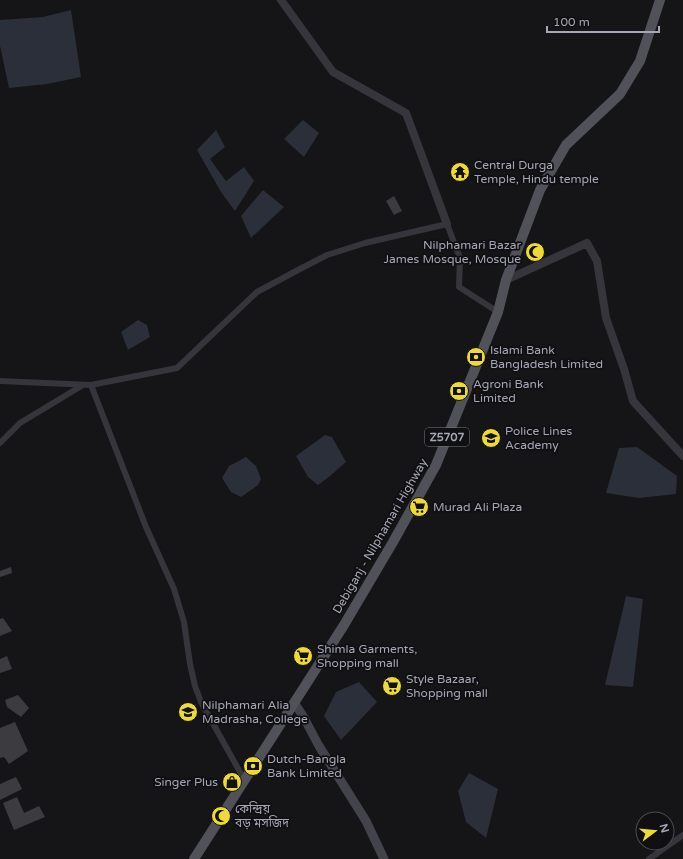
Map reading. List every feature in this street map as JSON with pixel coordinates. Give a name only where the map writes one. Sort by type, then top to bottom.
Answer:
[{"type":"main road","name":"Debiganj - Nilphamari Highway","points":[[194,859],[295,704],[344,625],[436,465],[498,312],[506,280],[540,190],[566,145],[620,94],[640,61],[660,0]]},
{"type":"main road","points":[[295,704],[319,746],[366,821],[384,859]]},
{"type":"street","points":[[281,0],[333,72],[406,113],[460,258],[458,287],[498,312]]},
{"type":"street","points":[[0,381],[91,385],[177,368],[257,292],[326,255],[365,243],[447,224]]},
{"type":"street","points":[[506,280],[587,242],[597,261],[606,318],[624,369],[633,402],[683,456]]},
{"type":"street","points":[[0,443],[20,423],[83,385]]},
{"type":"street","points":[[91,385],[146,527],[174,589],[184,622],[190,664],[195,686],[201,702],[245,781]]},
{"type":"street","points":[[649,859],[683,835]]},
{"type":"shaded area","points":[[71,10],[81,77],[47,84],[9,88],[0,46],[0,20],[43,17]]},
{"type":"shaded area","points":[[303,120],[319,133],[304,157],[284,139]]},
{"type":"shaded area","points":[[216,130],[225,147],[210,159],[226,181],[244,167],[254,181],[235,211],[221,192],[197,150]]},
{"type":"shaded area","points":[[263,190],[284,207],[251,238],[241,216]]},
{"type":"shaded area","points":[[138,320],[147,325],[150,337],[128,350],[121,332]]},
{"type":"shaded area","points":[[325,435],[332,437],[346,462],[318,485],[308,477],[296,456]]},
{"type":"shaded area","points":[[637,447],[677,476],[676,494],[639,498],[606,493],[619,448]]},
{"type":"shaded area","points":[[246,457],[256,466],[261,479],[258,485],[241,497],[231,492],[222,478],[229,466]]},
{"type":"shaded area","points":[[626,596],[643,599],[633,687],[605,685]]},
{"type":"shaded area","points":[[359,682],[377,702],[341,740],[324,716],[336,692]]},
{"type":"shaded area","points":[[469,773],[498,789],[486,838],[466,822],[458,791]]},
{"type":"building","points":[[394,196],[402,211],[394,215],[386,201]]},
{"type":"building","points":[[11,567],[12,573],[0,577],[0,571]]},
{"type":"building","points":[[3,618],[12,631],[0,636],[0,619]]},
{"type":"building","points":[[7,656],[12,669],[0,673],[0,659]]},
{"type":"building","points":[[18,695],[29,708],[21,717],[7,707],[5,700]]},
{"type":"building","points":[[15,722],[28,751],[9,764],[4,757],[0,758],[0,728]]},
{"type":"building","points":[[16,777],[22,789],[0,800],[0,784]]},
{"type":"building","points":[[17,797],[24,813],[39,806],[45,817],[14,830],[3,803]]},
{"type":"place","name":"Central Durga Temple, Hindu temple","points":[[460,172]]},
{"type":"place","name":"Nilphamari Bazar James Mosque, Mosque","points":[[535,252]]},
{"type":"place","name":"Islami Bank Bangladesh Limited","points":[[476,357]]},
{"type":"place","name":"Agroni Bank Limited","points":[[459,391]]},
{"type":"place","name":"Police Lines Academy","points":[[491,438]]},
{"type":"place","name":"Murad Ali Plaza","points":[[419,507]]},
{"type":"place","name":"Shimla Garments, Shopping mall","points":[[303,656]]},
{"type":"place","name":"Style Bazaar, Shopping mall","points":[[392,686]]},
{"type":"place","name":"Nilphamari Alia Madrasha, College","points":[[188,712]]},
{"type":"place","name":"Dutch-Bangla Bank Limited","points":[[253,766]]},
{"type":"place","name":"Singer Plus","points":[[232,782]]},
{"type":"place","name":"কেন্দ্রিয় বড় মসজিদ","points":[[221,816]]}]
